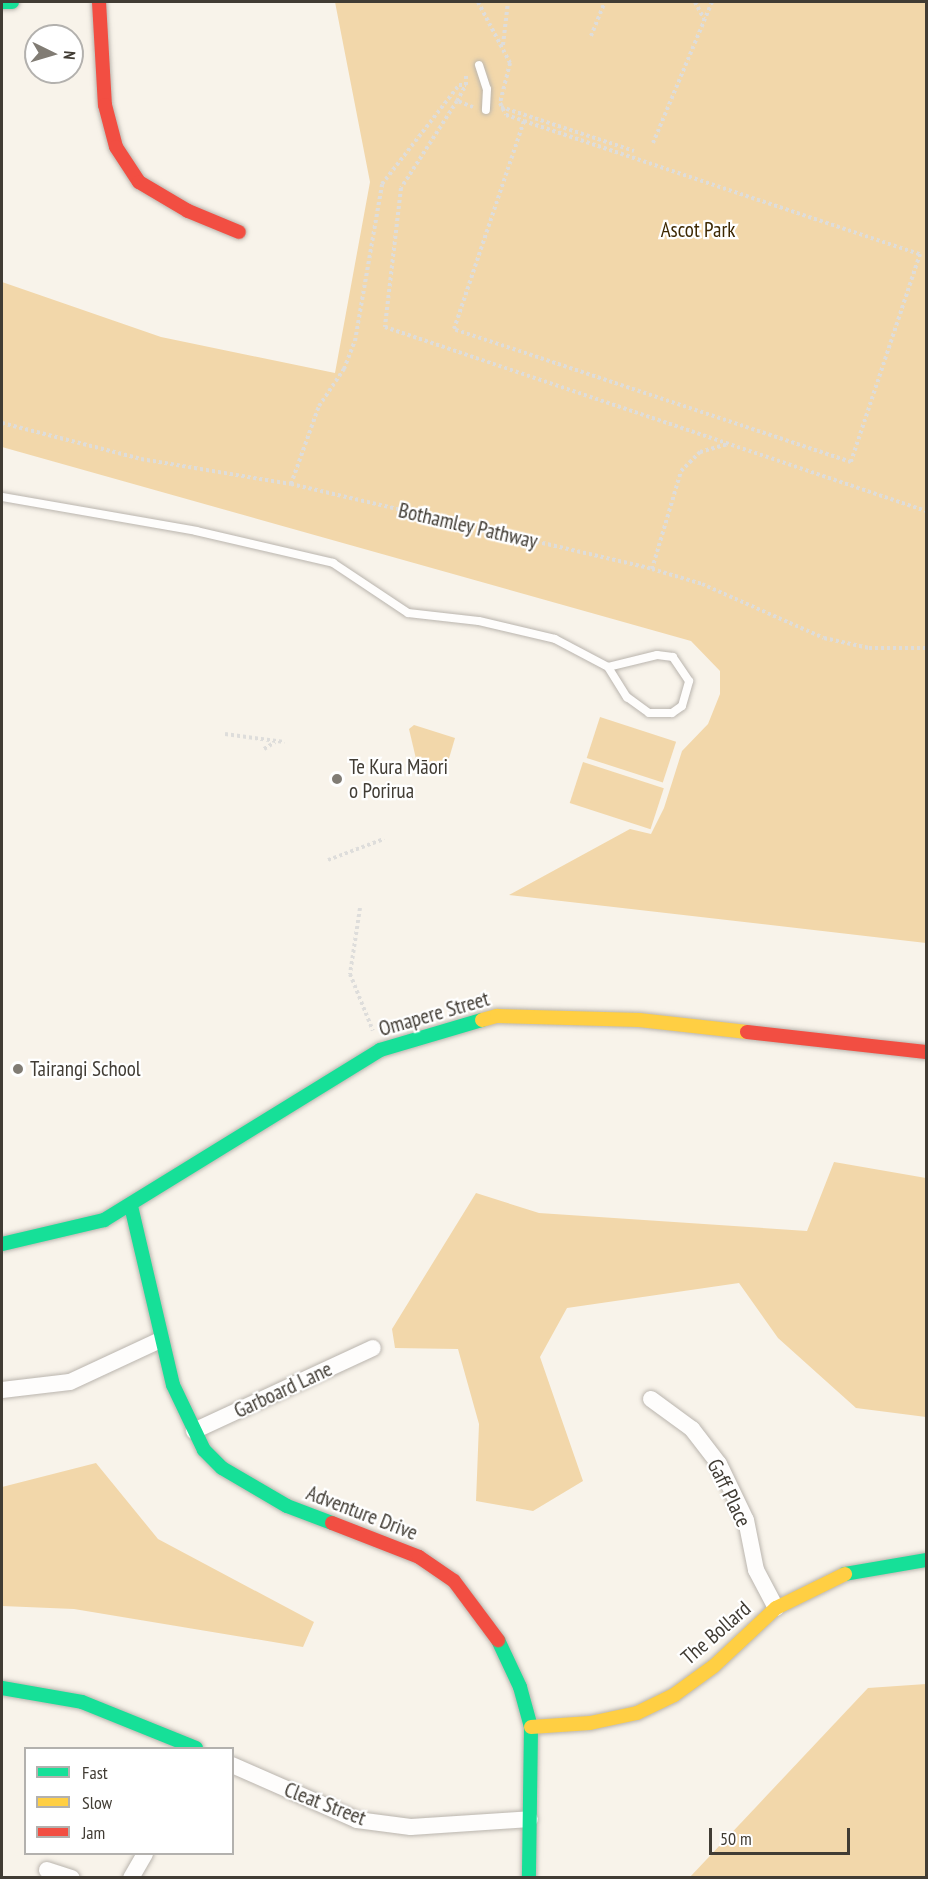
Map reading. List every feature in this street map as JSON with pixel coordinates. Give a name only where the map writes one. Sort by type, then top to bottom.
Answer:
[{"type":"street","points":[[2,2],[12,2]]},
{"type":"street","points":[[99,2],[105,105],[116,147],[139,182],[188,211],[239,232]]},
{"type":"street","name":"Omapere Street","points":[[2,1244],[105,1220],[380,1050],[497,1016],[639,1020],[927,1052]]},
{"type":"street","name":"Adventure Drive","points":[[131,1206],[160,1340],[173,1385],[204,1450],[222,1468],[286,1506],[418,1557],[454,1581],[493,1628],[520,1687],[531,1727],[529,1878]]},
{"type":"street","points":[[2,1390],[70,1382],[160,1340]]},
{"type":"street","name":"Garboard Lane","points":[[194,1431],[373,1348]]},
{"type":"street","name":"Gaff Place","points":[[651,1400],[692,1429],[719,1464],[746,1520],[756,1570],[776,1608]]},
{"type":"street","name":"The Bollard","points":[[531,1727],[590,1723],[637,1713],[674,1695],[714,1666],[776,1608],[836,1576],[927,1560]]},
{"type":"street","points":[[2,1688],[82,1702],[191,1747]]},
{"type":"street","name":"Cleat Street","points":[[234,1766],[326,1808],[368,1822],[411,1827],[530,1819]]},
{"type":"street","points":[[131,1878],[144,1855]]},
{"type":"street","points":[[47,1870],[72,1878]]},
{"type":"lane","points":[[479,65],[487,89],[486,110]]},
{"type":"lane","points":[[2,497],[196,531],[333,563],[408,613],[479,621],[555,639],[608,667],[638,708],[660,716],[682,706],[689,681],[673,657],[657,655],[608,667]]},
{"type":"path","points":[[478,2],[511,66],[501,109]]},
{"type":"path","points":[[502,48],[508,2]]},
{"type":"path","points":[[591,36],[605,2]]},
{"type":"path","points":[[695,2],[705,19]]},
{"type":"path","points":[[653,143],[711,2]]},
{"type":"path","points":[[466,72],[466,85],[402,188],[385,327],[927,511]]},
{"type":"path","points":[[291,484],[319,406],[344,369],[355,341],[382,184],[459,85],[466,85]]},
{"type":"path","points":[[457,101],[486,110],[501,109],[634,151]]},
{"type":"path","points":[[501,109],[524,121],[920,254],[851,462],[454,329],[524,121]]},
{"type":"path","name":"Bothamley Pathway","points":[[2,423],[141,459],[291,484],[652,569],[702,584],[824,638],[869,648],[927,648]]},
{"type":"path","points":[[652,569],[681,471],[700,452],[729,444]]},
{"type":"path","points":[[225,734],[282,742],[264,749]]},
{"type":"path","points":[[328,861],[384,839]]},
{"type":"path","points":[[360,908],[350,974],[380,1050]]},
{"type":"green space","name":"Ascot Park","points":[[335,2],[926,2],[926,943],[509,895],[630,829],[651,834],[664,808],[682,751],[708,724],[720,694],[720,671],[691,641],[2,447],[2,282],[161,337],[335,373],[370,182]]},
{"type":"green space","points":[[600,717],[676,742],[663,783],[587,758]]},
{"type":"green space","points":[[414,725],[455,738],[445,772],[417,763],[409,729]]},
{"type":"green space","points":[[583,762],[664,788],[651,829],[570,803]]},
{"type":"green space","points":[[834,1162],[926,1178],[926,1417],[856,1408],[778,1338],[739,1283],[567,1308],[540,1357],[583,1481],[533,1511],[476,1501],[479,1424],[458,1349],[395,1348],[392,1329],[476,1193],[539,1213],[807,1231]]},
{"type":"green space","points":[[96,1463],[158,1539],[314,1622],[303,1647],[74,1609],[2,1606],[2,1487]]},
{"type":"green space","points":[[926,1684],[926,1877],[690,1877],[868,1688]]},
{"type":"traffic: fast","points":[[2,2],[12,2]]},
{"type":"traffic: fast","points":[[2,1244],[104,1220],[380,1050],[482,1020]]},
{"type":"traffic: fast","points":[[131,1206],[173,1385],[204,1450],[222,1468],[287,1506],[332,1523]]},
{"type":"traffic: fast","points":[[845,1574],[926,1560]]},
{"type":"traffic: fast","points":[[498,1640],[520,1687],[531,1727],[529,1878]]},
{"type":"traffic: fast","points":[[2,1688],[82,1702],[194,1747]]},
{"type":"traffic: slow","points":[[482,1020],[497,1016],[639,1020],[747,1032]]},
{"type":"traffic: slow","points":[[531,1727],[590,1723],[637,1713],[674,1695],[714,1666],[776,1608],[845,1574]]},
{"type":"traffic: jam","points":[[99,2],[105,105],[116,147],[139,182],[188,211],[239,232]]},
{"type":"traffic: jam","points":[[747,1032],[926,1052]]},
{"type":"traffic: jam","points":[[332,1523],[419,1557],[454,1581],[498,1640]]},
{"type":"place","name":"Te Kura Māori o Porirua","points":[[337,779]]},
{"type":"place","name":"Tairangi School","points":[[18,1069]]}]
